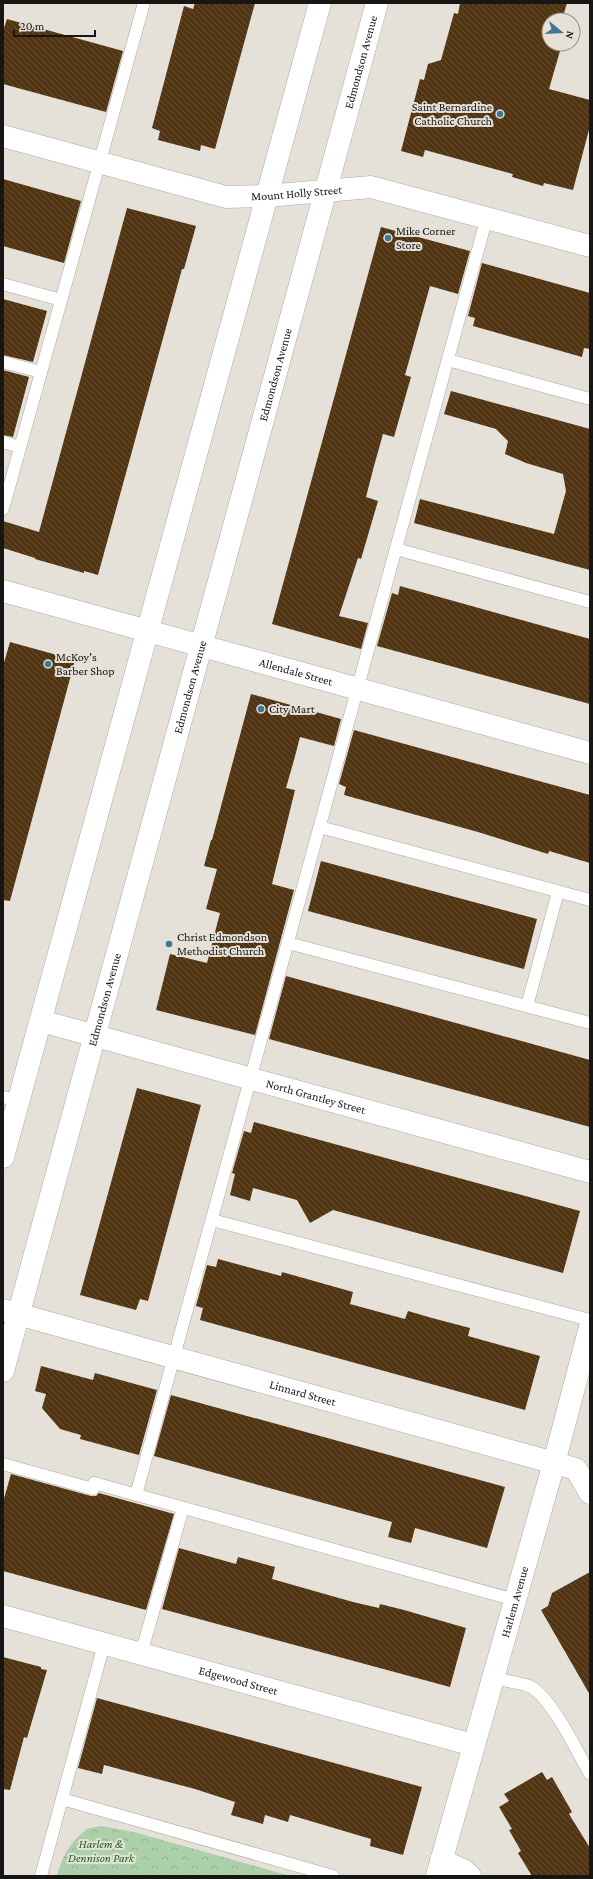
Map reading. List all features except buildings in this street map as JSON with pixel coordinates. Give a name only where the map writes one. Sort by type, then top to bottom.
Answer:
[{"type":"street","points":[[3,1157],[11,1099],[41,1021],[320,3]]},
{"type":"street","name":"Edmondson Avenue","points":[[3,1371],[11,1312],[95,1036],[377,3]]},
{"type":"street","name":"Mount Holly Street","points":[[3,136],[226,197],[266,196],[371,187],[487,217],[590,246]]},
{"type":"street","name":"Allendale Street","points":[[3,591],[590,753]]},
{"type":"street","name":"North Grantley Street","points":[[41,1021],[590,1172]]},
{"type":"street","name":"Linnard Street","points":[[11,1312],[576,1469],[590,1493]]},
{"type":"street","name":"Harlem Avenue","points":[[439,1868],[554,1463],[590,1327]]},
{"type":"street","name":"Edgewood Street","points":[[3,1616],[473,1745]]},
{"type":"street","points":[[439,1868],[465,1871],[470,1876]]},
{"type":"lane","points":[[3,509],[144,3]]},
{"type":"lane","points":[[136,1495],[487,217]]},
{"type":"lane","points":[[3,284],[61,300]]},
{"type":"lane","points":[[448,360],[590,399]]},
{"type":"lane","points":[[3,362],[41,372]]},
{"type":"lane","points":[[3,442],[20,447]]},
{"type":"lane","points":[[396,549],[590,602]]},
{"type":"lane","points":[[320,827],[590,900]]},
{"type":"lane","points":[[528,1006],[558,892]]},
{"type":"lane","points":[[288,943],[590,1023]]},
{"type":"lane","points":[[212,1220],[590,1320]]},
{"type":"lane","points":[[3,1464],[93,1489],[94,1483],[515,1600]]},
{"type":"lane","points":[[141,1654],[183,1508]]},
{"type":"lane","points":[[41,1876],[104,1644]]},
{"type":"lane","points":[[492,1678],[528,1686],[539,1694],[549,1704],[590,1774]]},
{"type":"lane","points":[[62,1799],[333,1876]]},
{"type":"green space","name":"Harlem & Dennison Park","points":[[101,1826],[134,1832],[291,1876],[57,1876],[61,1863],[71,1844],[88,1829]]},
{"type":"place","name":"Saint Bernardine Catholic Church","points":[[500,114]]},
{"type":"place","name":"Mike Corner Store","points":[[388,238]]},
{"type":"place","name":"McKoy's Barber Shop","points":[[48,664]]},
{"type":"place","name":"City Mart","points":[[261,709]]},
{"type":"place","name":"Christ Edmondson Methodist Church","points":[[169,944]]}]
